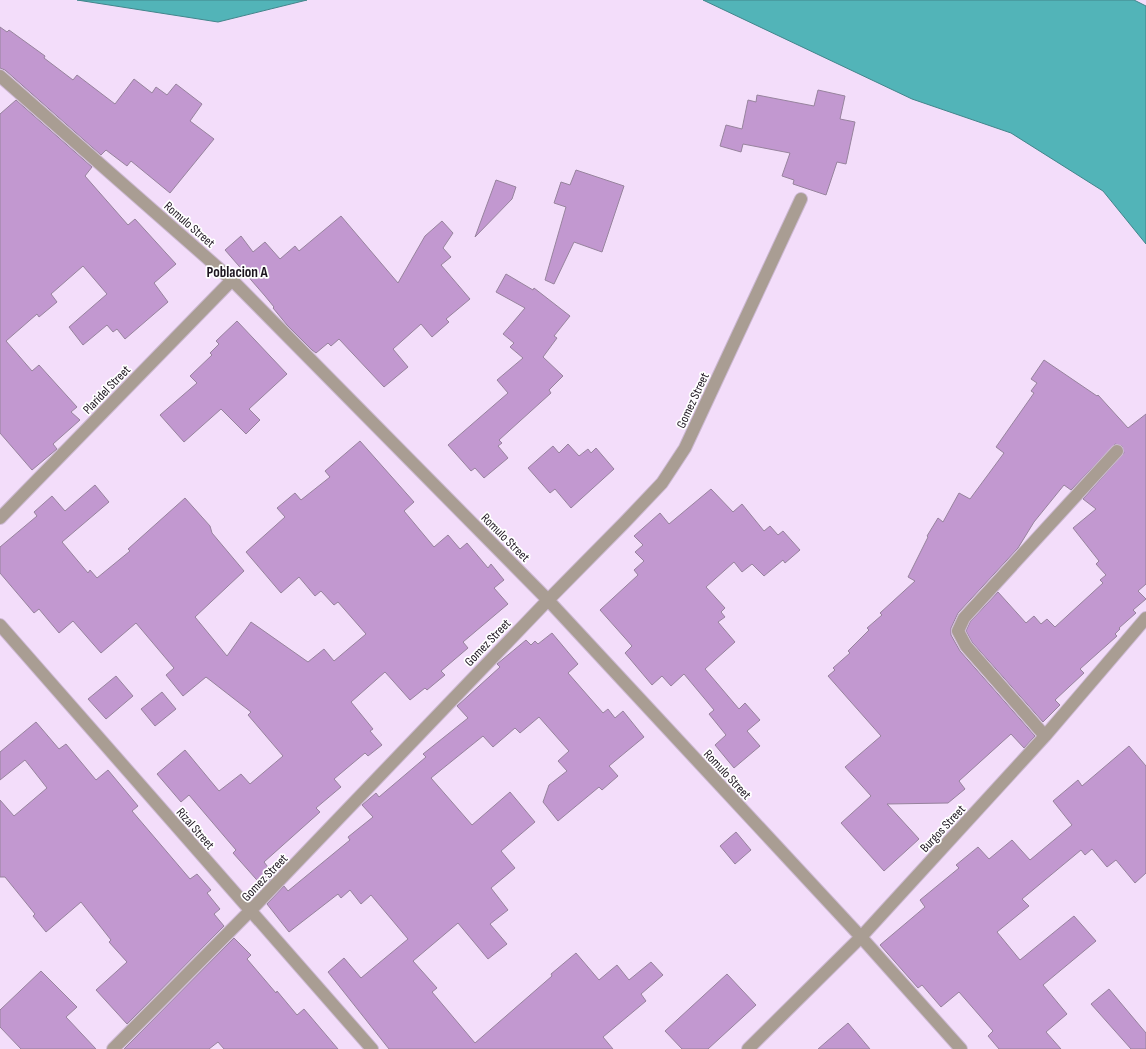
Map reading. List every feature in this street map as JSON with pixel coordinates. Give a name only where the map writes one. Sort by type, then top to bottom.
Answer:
[{"type":"street","name":"Romulo Street","points":[[0,76],[232,280],[548,600],[861,937],[961,1049]]},
{"type":"street","name":"Gomez Street","points":[[113,1049],[250,911],[662,483],[685,448],[801,199]]},
{"type":"street","name":"Plaridel Street","points":[[0,518],[232,280]]},
{"type":"street","points":[[1045,736],[966,646],[958,631],[964,618],[1117,451]]},
{"type":"street","name":"Burgos Street","points":[[748,1049],[861,937],[1045,736],[1146,618]]},
{"type":"street","name":"Rizal Street","points":[[0,625],[372,1049]]},
{"type":"shaded area","points":[[77,0],[307,0],[218,22]]},
{"type":"shaded area","points":[[703,0],[1134,0],[1146,6],[1146,244],[1103,191],[1011,133],[912,99]]},
{"type":"building","points":[[0,27],[7,32],[9,30],[45,56],[44,58],[73,80],[77,75],[115,104],[134,79],[152,93],[156,87],[167,95],[176,84],[202,104],[190,121],[214,139],[170,193],[131,161],[127,166],[106,150],[101,155],[5,70],[0,68]]},
{"type":"building","points":[[818,90],[845,96],[840,119],[855,122],[846,164],[837,162],[826,195],[793,184],[794,180],[782,176],[790,153],[743,144],[741,152],[720,146],[726,125],[742,129],[748,100],[756,102],[757,95],[814,106]]},
{"type":"building","points":[[16,100],[92,167],[85,176],[128,225],[135,219],[176,264],[154,283],[168,302],[125,339],[117,329],[113,332],[107,325],[83,345],[69,327],[107,294],[83,266],[51,294],[57,302],[39,317],[37,314],[6,341],[32,371],[39,365],[77,407],[71,412],[80,420],[53,444],[57,449],[32,470],[0,433],[0,114]]},
{"type":"building","points":[[576,170],[624,186],[602,252],[574,242],[554,284],[545,280],[566,207],[554,203],[561,182],[570,185]]},
{"type":"building","points":[[496,180],[516,187],[512,199],[475,237]]},
{"type":"building","points":[[341,216],[398,283],[425,236],[442,221],[453,233],[443,248],[451,257],[441,265],[470,299],[446,319],[449,322],[432,337],[421,324],[393,349],[408,367],[384,387],[339,339],[331,346],[328,343],[316,353],[312,350],[287,325],[265,296],[225,250],[241,236],[253,252],[265,242],[280,259],[295,246],[299,251]]},
{"type":"building","points":[[506,274],[533,290],[534,288],[570,316],[554,336],[557,338],[543,357],[563,376],[549,390],[551,393],[499,440],[502,443],[498,446],[508,458],[484,478],[475,468],[471,471],[448,445],[508,393],[497,380],[523,358],[510,347],[514,343],[503,334],[525,308],[496,292]]},
{"type":"building","points":[[237,321],[287,374],[249,409],[260,420],[246,434],[221,409],[184,442],[160,415],[197,383],[190,376],[212,355],[210,353],[219,344],[216,341]]},
{"type":"building","points":[[1044,360],[1097,396],[1098,395],[1128,428],[1146,414],[1146,584],[1138,591],[1146,599],[1133,610],[1136,613],[1119,628],[1120,629],[1115,634],[1117,636],[1080,669],[1084,673],[1055,700],[1060,705],[1043,722],[972,642],[966,631],[970,622],[998,592],[1026,623],[1034,616],[1041,624],[1047,619],[1055,627],[1103,583],[1100,580],[1106,575],[1096,564],[1099,561],[1073,528],[1096,509],[1083,499],[1124,453],[1122,446],[1115,444],[1071,490],[1064,485],[1034,522],[1018,548],[958,613],[951,628],[951,635],[960,651],[1035,736],[1024,748],[1011,734],[959,781],[965,789],[948,803],[887,804],[919,839],[884,871],[841,823],[871,796],[845,767],[881,736],[828,676],[835,670],[833,668],[850,653],[848,651],[869,630],[867,628],[882,615],[880,613],[915,581],[908,577],[928,537],[927,536],[938,518],[943,522],[959,493],[970,499],[1004,453],[996,447],[1034,393],[1031,391],[1037,383],[1031,379]]},
{"type":"building","points":[[360,441],[414,502],[404,511],[434,547],[448,535],[460,549],[467,543],[488,568],[491,564],[504,580],[494,588],[508,604],[463,642],[468,648],[441,671],[445,675],[427,690],[425,688],[410,700],[385,672],[351,702],[373,729],[370,731],[382,745],[368,756],[365,753],[334,779],[341,787],[316,808],[320,812],[264,862],[274,875],[263,887],[233,853],[236,850],[189,795],[181,802],[157,774],[185,750],[219,791],[241,774],[250,784],[283,756],[248,715],[251,712],[206,677],[183,696],[166,675],[174,668],[136,623],[101,653],[73,621],[59,633],[39,609],[34,613],[0,573],[0,547],[37,516],[34,512],[52,496],[65,511],[95,485],[109,502],[62,542],[88,573],[90,570],[97,578],[130,551],[128,549],[185,498],[210,526],[212,533],[244,571],[195,617],[227,656],[251,622],[308,662],[324,649],[334,661],[366,634],[338,602],[334,605],[321,591],[315,596],[299,577],[281,593],[246,552],[285,517],[277,508],[295,493],[301,500],[330,477],[325,471]]},
{"type":"building","points":[[568,444],[579,456],[588,449],[591,453],[596,448],[614,469],[571,508],[555,489],[550,493],[528,468],[553,446],[559,453]]},
{"type":"building","points":[[711,489],[733,512],[742,504],[764,531],[770,526],[778,535],[783,531],[800,550],[785,563],[783,560],[764,576],[752,564],[742,572],[734,562],[706,587],[725,608],[721,612],[725,617],[718,622],[735,642],[705,669],[739,709],[745,703],[760,720],[747,731],[760,746],[734,768],[715,745],[726,735],[709,714],[714,710],[684,674],[671,686],[662,676],[652,685],[625,653],[632,646],[600,610],[638,575],[634,570],[644,561],[635,552],[643,545],[634,536],[660,513],[669,524]]},
{"type":"building","points":[[552,633],[578,664],[568,673],[603,713],[608,709],[615,718],[623,711],[644,737],[609,766],[618,776],[602,790],[599,787],[558,821],[543,802],[549,785],[567,771],[558,761],[569,751],[539,717],[520,733],[515,728],[493,747],[483,736],[431,778],[472,825],[510,792],[535,822],[501,851],[515,868],[491,888],[508,910],[490,924],[507,944],[488,959],[458,923],[413,961],[437,988],[432,992],[475,1043],[552,976],[551,974],[576,953],[599,980],[617,965],[629,980],[651,962],[663,975],[641,994],[646,1001],[603,1037],[613,1049],[389,1049],[328,972],[344,958],[361,978],[408,939],[371,895],[361,904],[350,890],[341,898],[338,894],[289,932],[267,904],[284,886],[288,891],[350,840],[348,837],[373,817],[362,805],[376,793],[379,797],[426,757],[423,754],[468,718],[457,706],[500,667],[497,664],[526,640],[531,645],[535,641],[538,644]]},
{"type":"building","points":[[116,676],[133,696],[106,719],[88,699]]},
{"type":"building","points":[[162,692],[176,709],[155,726],[141,709]]},
{"type":"building","points":[[36,722],[59,749],[66,744],[96,780],[108,770],[138,806],[132,811],[190,879],[197,874],[211,890],[207,893],[220,909],[214,914],[224,926],[127,1024],[96,990],[127,962],[109,942],[111,940],[81,902],[46,932],[33,916],[35,914],[5,877],[0,877],[0,800],[14,816],[47,788],[25,760],[0,780],[0,752]]},
{"type":"building","points":[[1129,746],[1146,766],[1146,873],[1135,883],[1116,860],[1107,867],[1092,849],[1085,855],[1081,850],[1022,899],[1029,906],[997,932],[1020,960],[1074,916],[1096,941],[1043,985],[1067,1014],[1046,1032],[1061,1049],[999,1049],[988,1036],[993,1031],[959,992],[941,1007],[922,985],[918,988],[880,945],[925,907],[920,900],[959,868],[956,865],[978,847],[989,859],[1012,840],[1030,860],[1072,825],[1053,801],[1078,780],[1082,786]]},
{"type":"building","points":[[736,832],[751,850],[735,864],[720,846]]},
{"type":"building","points":[[234,938],[251,955],[247,959],[276,993],[277,991],[297,1015],[304,1009],[338,1049],[224,1049],[218,1042],[209,1049],[124,1049]]},
{"type":"building","points":[[41,971],[77,1007],[66,1017],[96,1049],[21,1049],[0,1027],[0,1010]]},
{"type":"building","points":[[727,974],[756,1005],[708,1049],[682,1049],[665,1031]]},
{"type":"building","points":[[1109,989],[1146,1033],[1146,1049],[1131,1049],[1091,1004]]},
{"type":"building","points":[[848,1023],[870,1049],[818,1049]]},
{"type":"district","name":"Poblacion A","points":[[237,272]]}]
